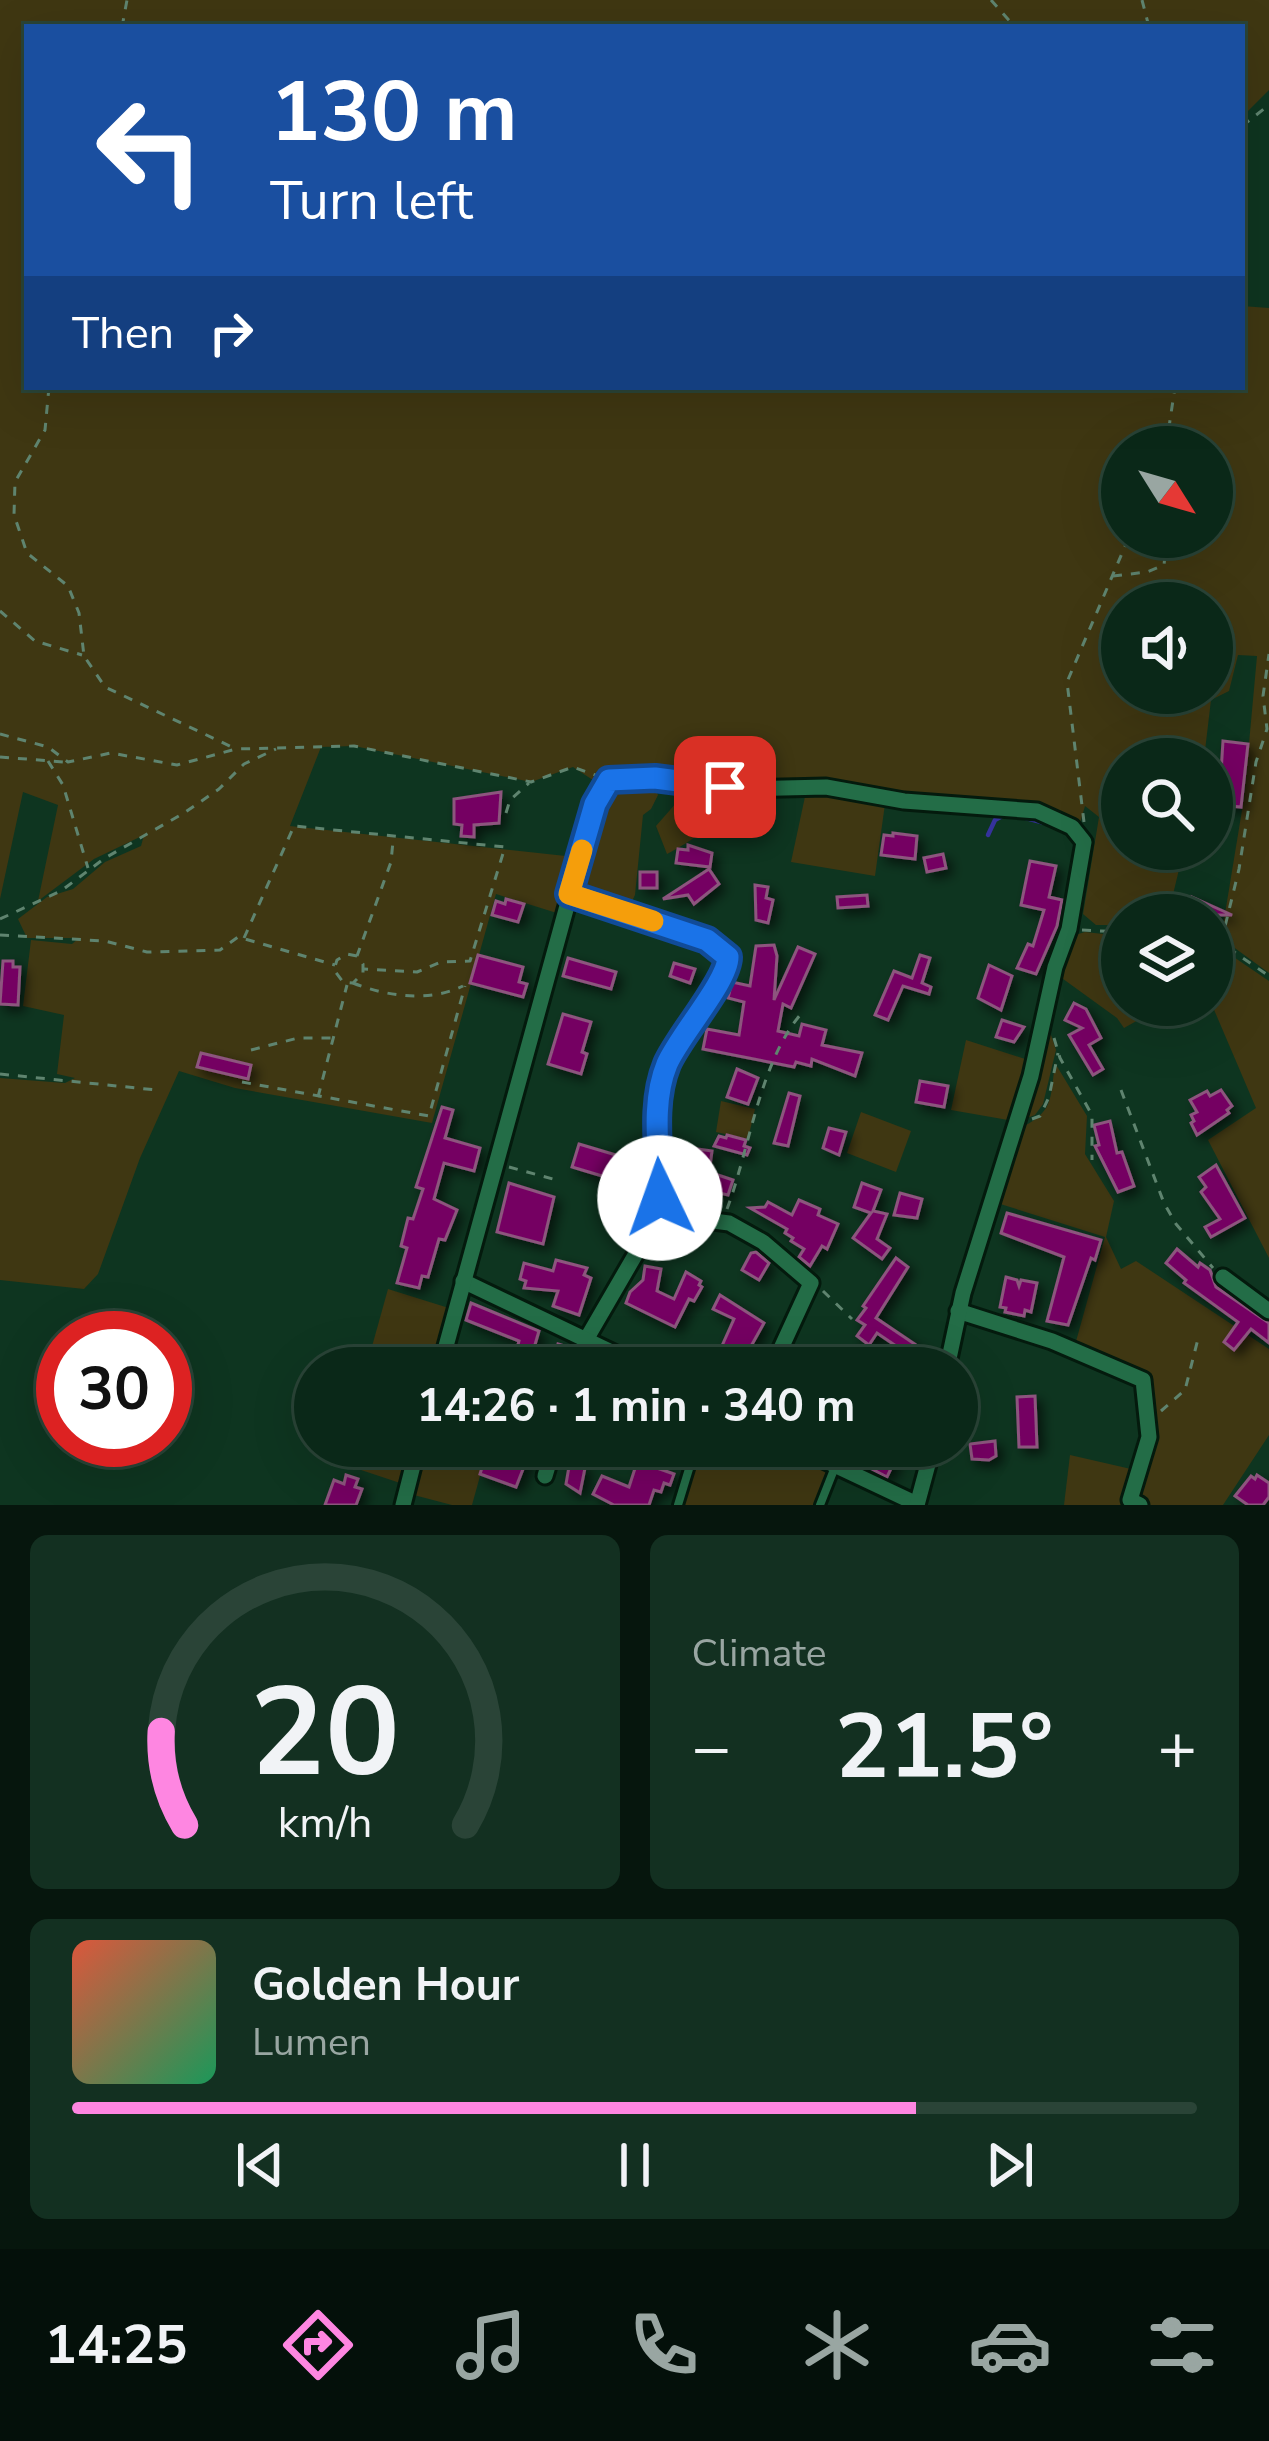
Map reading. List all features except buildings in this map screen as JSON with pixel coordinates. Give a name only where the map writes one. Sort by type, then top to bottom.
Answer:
[{"type":"street","points":[[446,1347],[595,804],[609,780],[655,778],[737,789],[826,787],[904,802],[1037,811],[1072,827],[1084,842],[1070,929],[1055,967],[1031,1076],[1012,1126],[951,1347]]},
{"type":"street","points":[[569,894],[707,940],[728,957],[725,972],[679,1042],[661,1081],[658,1214],[584,1347]]},
{"type":"street","points":[[658,1214],[722,1222],[763,1242],[811,1283],[782,1347]]},
{"type":"street","points":[[1223,1276],[1269,1311]]},
{"type":"street","points":[[464,1281],[604,1347]]},
{"type":"street","points":[[958,1312],[1052,1341],[1138,1376],[1146,1389],[1148,1444],[1130,1500],[1140,1505]]},
{"type":"street","points":[[403,1505],[413,1467]]},
{"type":"street","points":[[545,1476],[548,1467]]},
{"type":"street","points":[[835,1467],[917,1505],[927,1467]]},
{"type":"lane","points":[[678,1505],[690,1467]]},
{"type":"lane","points":[[820,1505],[835,1467]]},
{"type":"path","points":[[992,0],[1012,24]]},
{"type":"path","points":[[1245,124],[1269,104]]},
{"type":"path","points":[[49,390],[45,430],[15,482],[14,515],[27,553],[68,586],[79,613],[84,656],[105,687],[236,748]]},
{"type":"path","points":[[1169,426],[1175,390]]},
{"type":"path","points":[[1084,842],[1084,802],[1067,682],[1121,558]]},
{"type":"path","points":[[1113,576],[1148,572],[1164,565],[1164,558]]},
{"type":"path","points":[[0,611],[35,641],[84,656]]},
{"type":"path","points":[[1233,894],[1256,762],[1267,728],[1263,696],[1269,654]]},
{"type":"path","points":[[0,734],[48,747],[68,762]]},
{"type":"path","points":[[0,757],[68,762],[110,754],[177,765],[236,748],[354,746],[531,782]]},
{"type":"path","points":[[0,919],[61,891],[219,789],[244,764],[277,748]]},
{"type":"path","points":[[48,761],[63,785],[89,869]]},
{"type":"path","points":[[506,813],[510,800],[531,782],[573,767],[609,780]]},
{"type":"path","points":[[244,938],[294,826],[506,847],[470,961],[441,962],[417,972],[364,969]]},
{"type":"path","points":[[318,1097],[350,983],[364,969],[357,956],[391,862],[393,837]]},
{"type":"path","points":[[1070,929],[1101,931]]},
{"type":"path","points":[[0,935],[105,941],[147,952],[220,950],[238,937],[335,965]]},
{"type":"path","points":[[1233,951],[1269,976]]},
{"type":"path","points":[[242,1082],[429,1116],[465,986],[438,998],[369,990],[336,975],[341,956],[357,956]]},
{"type":"path","points":[[1046,1013],[1058,1051],[1092,1115],[1092,1160]]},
{"type":"path","points":[[722,1222],[748,1151],[760,1093],[791,1025],[801,1014]]},
{"type":"path","points":[[250,1050],[298,1038],[334,1038]]},
{"type":"path","points":[[1012,1126],[1040,1116],[1049,1097],[1058,1051]]},
{"type":"path","points":[[0,1074],[156,1090]]},
{"type":"path","points":[[1121,1090],[1176,1225],[1223,1276]]},
{"type":"path","points":[[496,1162],[553,1180]]},
{"type":"path","points":[[811,1283],[853,1319]]},
{"type":"path","points":[[1148,1417],[1185,1390],[1199,1335]]},
{"type":"shaded area","points":[[0,0],[1269,0],[1269,90],[1245,114],[1245,24],[24,24],[24,390],[1245,390],[1245,306],[1269,308],[1269,973],[1233,947],[1233,894],[1228,894],[1244,798],[1257,656],[1238,655],[1233,675],[1233,582],[1101,582],[1101,714],[1209,714],[1206,738],[1101,738],[1101,870],[1179,870],[1173,894],[1101,894],[1101,925],[1083,914],[1099,817],[1085,806],[1080,823],[1062,812],[1032,806],[745,787],[631,769],[602,786],[573,767],[531,782],[354,746],[321,747],[290,826],[575,857],[560,914],[496,894],[432,1123],[235,1088],[179,1071],[140,1158],[98,1274],[84,1289],[0,1280],[0,1078],[65,1083],[75,1078],[57,1074],[64,1015],[23,1006],[31,940],[72,944],[79,938],[27,938],[18,919],[47,897],[73,889],[105,862],[141,846],[144,835],[94,859],[38,901],[58,805],[23,792],[0,899]]},
{"type":"shaded area","points":[[651,780],[658,795],[643,815],[635,895],[628,909],[575,891],[604,789],[614,782]]},
{"type":"shaded area","points":[[709,788],[720,798],[707,825],[667,854],[656,826],[684,794]]},
{"type":"shaded area","points":[[806,792],[885,804],[875,876],[791,862]]},
{"type":"shaded area","points":[[1101,934],[1101,1006],[1059,976],[1075,935]]},
{"type":"shaded area","points":[[1233,957],[1269,981],[1269,1258],[1208,1140],[1256,1108],[1221,1026],[1233,1026]]},
{"type":"shaded area","points":[[1046,1020],[1056,1050],[1043,1104],[1035,1115],[1019,1121]]},
{"type":"shaded area","points":[[966,1040],[1025,1059],[1008,1120],[951,1110]]},
{"type":"shaded area","points":[[1055,1063],[1087,1116],[1085,1154],[1114,1201],[1106,1237],[1121,1269],[1136,1261],[1269,1349],[1269,1435],[1223,1505],[1149,1505],[1138,1497],[1155,1430],[1149,1381],[1131,1365],[1075,1345],[1105,1237],[994,1202],[1016,1130],[1037,1118],[1048,1104]]},
{"type":"shaded area","points":[[721,1101],[755,1109],[748,1139],[716,1132]]},
{"type":"shaded area","points":[[861,1112],[911,1131],[896,1172],[847,1153]]},
{"type":"shaded area","points":[[388,1289],[452,1309],[442,1347],[372,1347]]},
{"type":"shaded area","points":[[1070,1455],[1131,1469],[1123,1505],[1064,1505]]},
{"type":"shaded area","points":[[352,1467],[408,1467],[403,1484]]},
{"type":"shaded area","points":[[417,1467],[483,1467],[472,1505],[410,1494]]},
{"type":"shaded area","points":[[695,1467],[828,1469],[815,1505],[683,1505]]},
{"type":"waterway","points":[[988,835],[995,820],[1004,815]]},
{"type":"waterway","points":[[1022,817],[1045,823]]},
{"type":"slow traffic","points":[[582,850],[569,894],[653,921]]},
{"type":"route","points":[[660,1198],[661,1081],[679,1042],[725,972],[728,957],[707,940],[569,894],[595,804],[609,780],[655,778],[725,787]]}]
